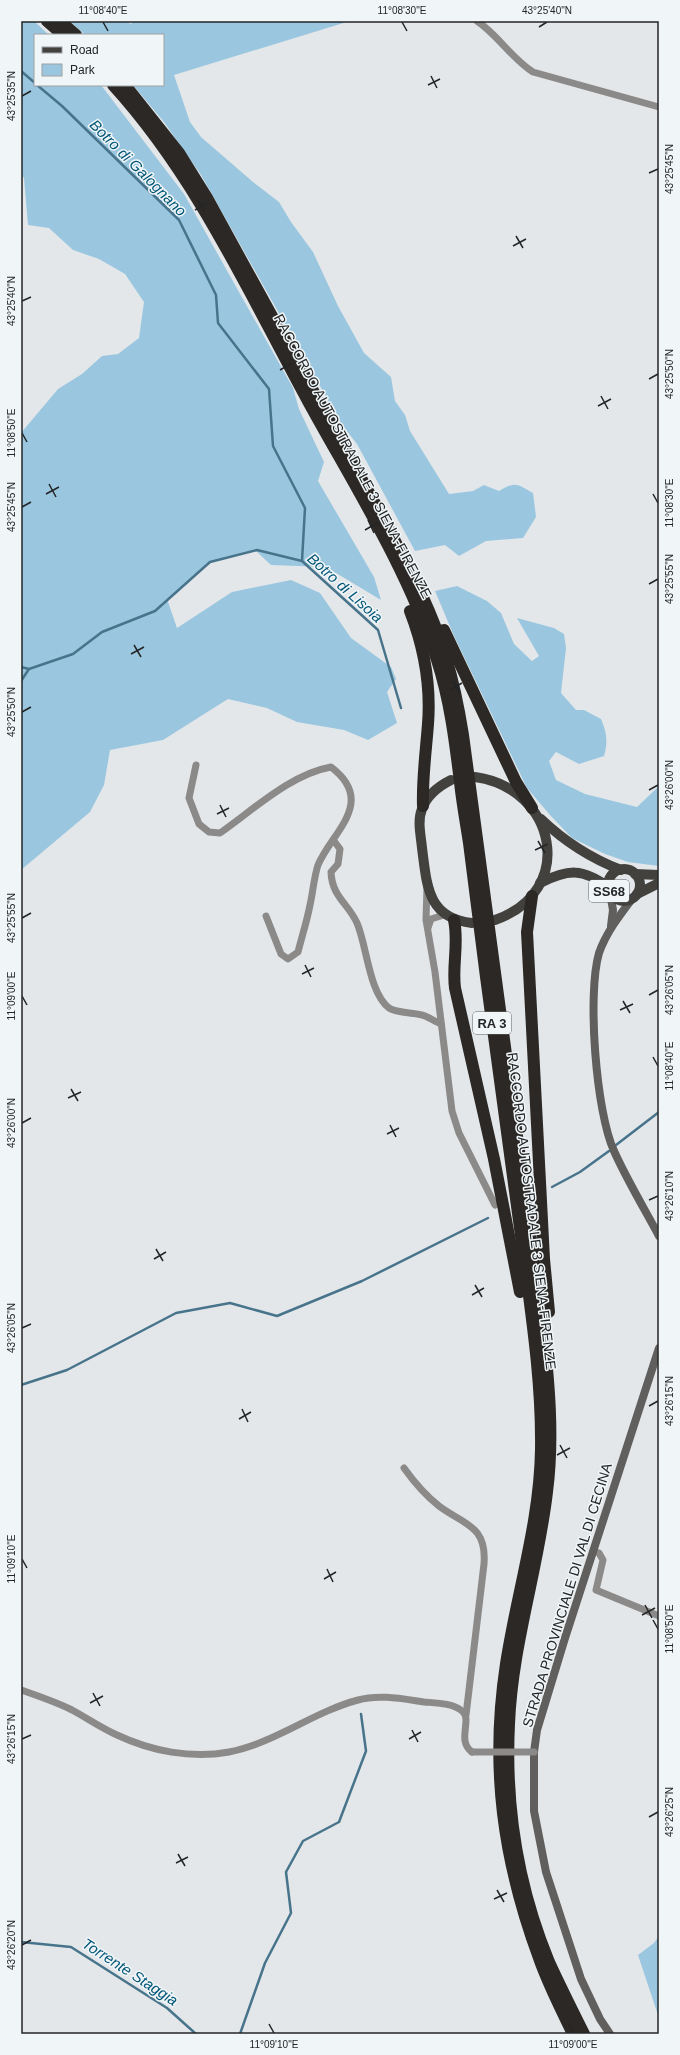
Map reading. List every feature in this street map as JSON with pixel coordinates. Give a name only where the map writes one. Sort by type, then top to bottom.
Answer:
[{"type":"highway","points":[[47,21],[62,34]]},
{"type":"highway","points":[[60,21],[75,34]]},
{"type":"highway","name":"RACCORDO AUTOSTRADALE 3 SIENA-FIRENZE","points":[[114,86],[163,147],[198,200],[376,525],[412,597],[439,667],[453,730],[528,1288],[540,1393],[541,1453],[539,1480],[533,1524],[505,1668],[500,1721],[502,1803],[510,1864],[520,1904],[541,1964],[572,2034]]},
{"type":"highway","name":"RACCORDO AUTOSTRADALE 3 SIENA-FIRENZE","points":[[127,86],[179,153],[208,198],[404,559],[429,613],[446,659],[459,710],[544,1335],[550,1411],[550,1455],[543,1523],[513,1674],[509,1723],[510,1797],[516,1850],[528,1900],[549,1961],[584,2034]]},
{"type":"highway","points":[[305,396],[311,421],[400,588],[421,645],[427,676],[429,703],[423,806]]},
{"type":"highway","points":[[336,432],[351,446],[400,537],[516,782],[535,812]]},
{"type":"highway","points":[[532,896],[527,932],[544,1259],[557,1429],[554,1490],[543,1523]]},
{"type":"highway","points":[[449,918],[456,935],[454,975],[455,988],[494,1159],[517,1272],[526,1323],[533,1388],[535,1456],[525,1532],[517,1575],[519,1594]]},
{"type":"main road","points":[[475,777],[492,780],[509,787],[522,797],[535,812],[573,846],[602,862],[621,870]]},
{"type":"main road","points":[[452,780],[433,792],[423,806],[420,825],[427,885],[433,901],[449,918],[472,923]]},
{"type":"main road","points":[[494,920],[512,912],[532,896],[540,883],[547,865],[547,842],[535,812]]},
{"type":"main road","name":"SS68","points":[[659,875],[635,874],[626,870],[621,870],[610,878],[609,890],[617,900],[627,901],[659,883]]},
{"type":"main road","points":[[540,883],[562,874],[578,872],[591,875],[609,890],[613,910],[610,929],[598,960],[593,996],[598,1076],[604,1123],[613,1150],[659,1236]]},
{"type":"main road","name":"SS68","points":[[634,896],[640,883],[635,874]]},
{"type":"main road","points":[[610,929],[634,896]]},
{"type":"main road","name":"STRADA PROVINCIALE DI VAL DI CECINA","points":[[610,2034],[600,2019],[581,1979],[546,1872],[534,1811],[534,1752],[542,1714],[659,1348]]},
{"type":"street","points":[[477,21],[487,28],[525,67],[533,72],[659,107]]},
{"type":"street","points":[[196,765],[188,798],[199,824],[209,832],[220,833],[292,782],[316,770],[331,767],[342,775],[350,792],[349,813],[334,841],[318,865],[309,914],[298,952],[288,959],[281,954],[266,916]]},
{"type":"street","points":[[334,841],[340,849],[338,864],[330,872],[331,883],[343,904],[356,922],[381,1000],[390,1009],[425,1016],[441,1024]]},
{"type":"street","points":[[427,885],[425,908],[455,1124],[495,1205]]},
{"type":"street","points":[[428,928],[431,919],[449,918]]},
{"type":"street","points":[[404,1468],[418,1487],[433,1501],[474,1528],[484,1549],[484,1564],[466,1715],[465,1742],[472,1752],[534,1752]]},
{"type":"street","points":[[593,1551],[599,1553],[603,1560],[596,1590],[659,1616]]},
{"type":"street","points":[[21,1690],[70,1709],[116,1735],[146,1747],[171,1752],[194,1754],[229,1752],[256,1744],[359,1700],[387,1697],[444,1704],[463,1711],[466,1715]]},
{"type":"green space","points":[[21,21],[34,21],[48,34],[34,34],[34,86],[102,86],[184,194],[293,388],[299,409],[324,462],[318,481],[374,577],[381,600],[326,567],[271,565],[256,551],[210,562],[167,599],[177,628],[232,592],[291,580],[320,593],[351,638],[391,667],[396,679],[387,692],[397,723],[368,740],[344,730],[297,722],[267,708],[228,699],[163,740],[110,750],[104,785],[90,812],[21,870],[21,433],[58,389],[82,374],[102,356],[118,354],[139,338],[144,302],[125,274],[99,259],[73,250],[49,228],[28,225],[24,178],[21,174]]},
{"type":"green space","points":[[70,21],[126,21],[131,24],[133,21],[350,21],[174,75],[190,122],[201,137],[253,182],[279,202],[291,222],[313,252],[338,306],[364,353],[391,377],[395,401],[405,415],[410,431],[449,494],[473,491],[484,485],[499,491],[509,486],[516,485],[533,493],[536,517],[523,538],[486,541],[459,556],[445,545],[415,551],[357,444],[342,425],[201,175],[164,122],[134,86],[164,86],[164,34],[84,34]]},
{"type":"green space","points":[[457,586],[487,601],[501,613],[514,644],[532,661],[539,656],[517,618],[554,628],[564,634],[566,648],[561,693],[576,710],[584,710],[601,719],[606,733],[606,746],[604,756],[579,764],[556,752],[549,761],[556,780],[585,794],[637,807],[657,788],[659,780],[659,866],[628,862],[605,854],[572,838],[527,788],[454,636],[435,591]]},
{"type":"green space","points":[[659,1936],[659,2018],[638,1955],[654,1943]]},
{"type":"waterway","name":"Botro di Galognano","points":[[21,71],[34,82]]},
{"type":"waterway","name":"Botro di Galognano","points":[[38,86],[62,106],[179,220],[216,295],[218,323],[269,389],[273,446],[305,508],[302,561]]},
{"type":"waterway","name":"Botro di Lisoia","points":[[21,681],[29,669],[73,654],[102,632],[155,611],[210,562],[257,550],[302,561],[378,630],[401,708]]},
{"type":"waterway","name":"Botro di Lisoia","points":[[21,667],[29,669]]},
{"type":"waterway","points":[[616,1145],[659,1112]]},
{"type":"waterway","points":[[552,1187],[580,1172],[609,1151]]},
{"type":"waterway","points":[[21,1385],[67,1370],[176,1313],[230,1303],[277,1316],[362,1281],[488,1218]]},
{"type":"waterway","points":[[240,2034],[265,1963],[291,1913],[286,1872],[303,1841],[339,1822],[366,1751],[361,1714]]},
{"type":"waterway","name":"Torrente Staggia","points":[[21,1942],[71,1947],[167,2008],[196,2034]]}]
